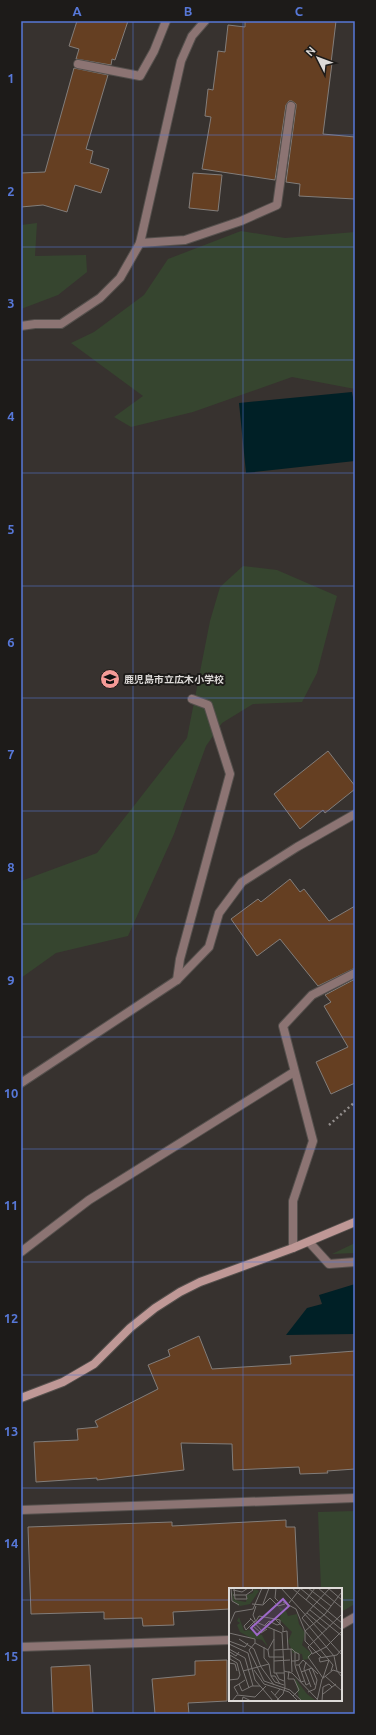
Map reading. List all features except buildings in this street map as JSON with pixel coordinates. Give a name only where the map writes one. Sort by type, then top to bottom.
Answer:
[{"type":"street","points":[[78,64],[140,76],[154,51],[166,21]]},
{"type":"street","points":[[21,326],[35,324],[61,324],[100,298],[120,278],[140,243],[181,61],[192,36],[204,21]]},
{"type":"street","points":[[140,243],[185,240],[241,221],[277,205],[292,106]]},
{"type":"street","points":[[177,980],[180,959],[230,774],[208,705],[192,699]]},
{"type":"street","points":[[21,1083],[177,980],[209,947],[219,913],[242,882],[297,846],[355,814]]},
{"type":"street","points":[[293,1248],[293,1201],[313,1141],[283,1026],[312,995],[355,973]]},
{"type":"street","points":[[21,1252],[89,1200],[294,1072]]},
{"type":"street","points":[[21,1398],[64,1382],[94,1364],[130,1328],[155,1308],[180,1292],[200,1282],[309,1242],[355,1222]]},
{"type":"street","points":[[309,1242],[329,1264],[355,1262]]},
{"type":"street","points":[[21,1510],[355,1498]]},
{"type":"street","points":[[342,1624],[355,1617]]},
{"type":"street","points":[[21,1647],[229,1640]]},
{"type":"path","points":[[313,1141],[355,1102]]},
{"type":"green space","points":[[37,223],[35,256],[86,255],[87,272],[58,295],[21,309],[21,225]]},
{"type":"green space","points":[[241,231],[285,238],[355,232],[355,389],[292,377],[193,412],[131,427],[114,417],[143,396],[71,343],[94,332],[144,295],[168,259]]},
{"type":"green space","points":[[243,566],[277,570],[337,596],[317,673],[302,702],[253,704],[222,723],[206,746],[174,834],[128,936],[56,953],[21,978],[21,881],[97,853],[187,738],[210,621],[220,587]]},
{"type":"green space","points":[[355,1243],[355,1253],[332,1254]]},
{"type":"green space","points":[[355,1511],[355,1604],[342,1611],[342,1588],[321,1588],[318,1512]]},
{"type":"water","points":[[352,392],[355,408],[355,461],[246,473],[239,403]]},
{"type":"water","points":[[355,1284],[355,1334],[286,1335],[307,1308],[322,1304],[319,1295]]},
{"type":"place","name":"鹿児島市立広木小学校","points":[[110,679]]}]
